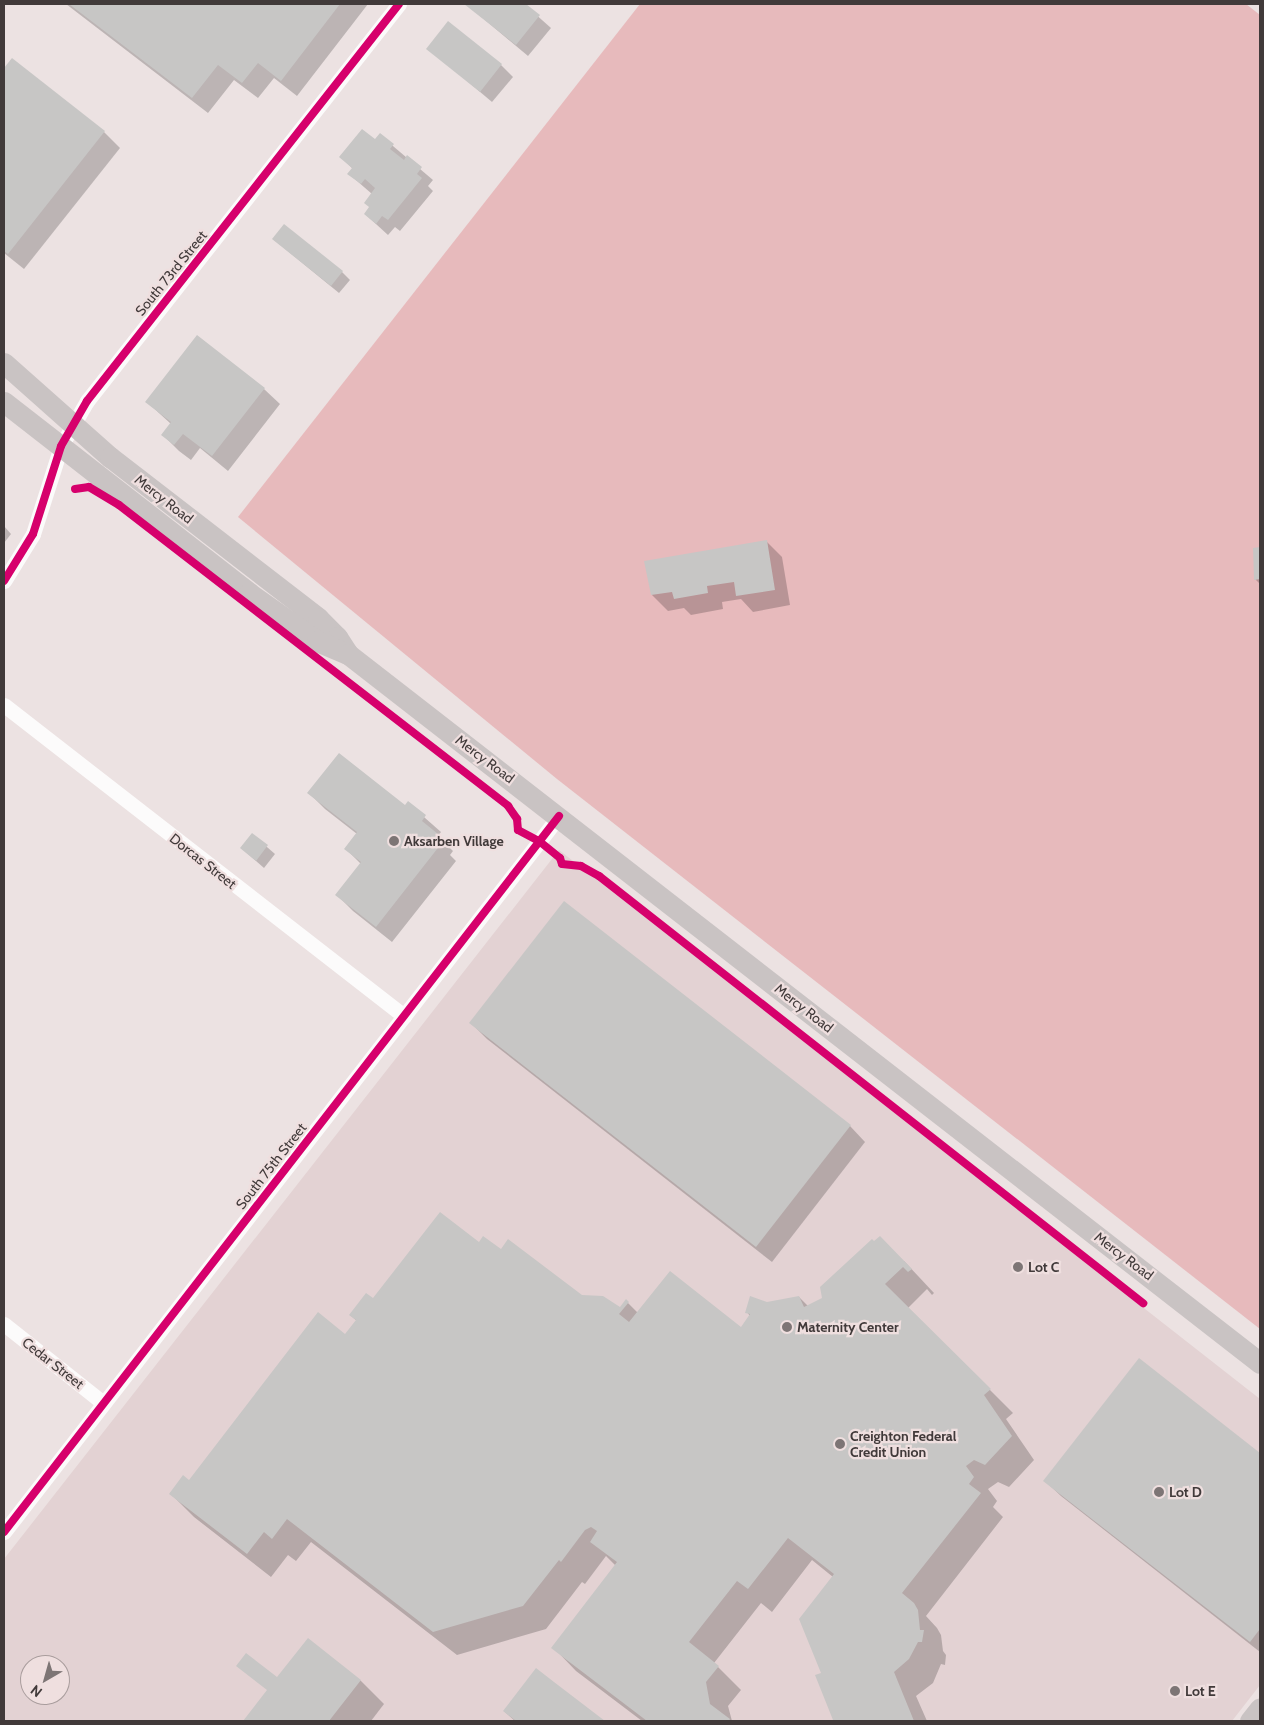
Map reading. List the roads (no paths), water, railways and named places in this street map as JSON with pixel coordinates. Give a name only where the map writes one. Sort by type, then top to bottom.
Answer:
[{"type":"main road","name":"Mercy Road","points":[[4,363],[110,457],[318,618],[337,637],[348,654]]},
{"type":"main road","name":"Mercy Road","points":[[4,402],[264,604],[316,641],[348,654],[559,816],[1260,1363]]},
{"type":"main road","points":[[1250,1721],[1260,1708]]},
{"type":"street","name":"South 73rd Street","points":[[4,581],[33,534],[61,446],[72,423],[94,391],[399,4]]},
{"type":"street","name":"Dorcas Street","points":[[4,705],[404,1016]]},
{"type":"street","name":"South 75th Street","points":[[4,1532],[102,1402],[271,1189],[559,816]]},
{"type":"street","name":"Cedar Street","points":[[4,1324],[102,1402]]},
{"type":"place","name":"Aksarben Village","points":[[394,841]]},
{"type":"place","name":"Lot C","points":[[1018,1267]]},
{"type":"place","name":"Maternity Center","points":[[787,1327]]},
{"type":"place","name":"Creighton Federal Credit Union","points":[[840,1444]]},
{"type":"place","name":"Lot D","points":[[1159,1492]]},
{"type":"place","name":"Lot E","points":[[1175,1691]]}]
